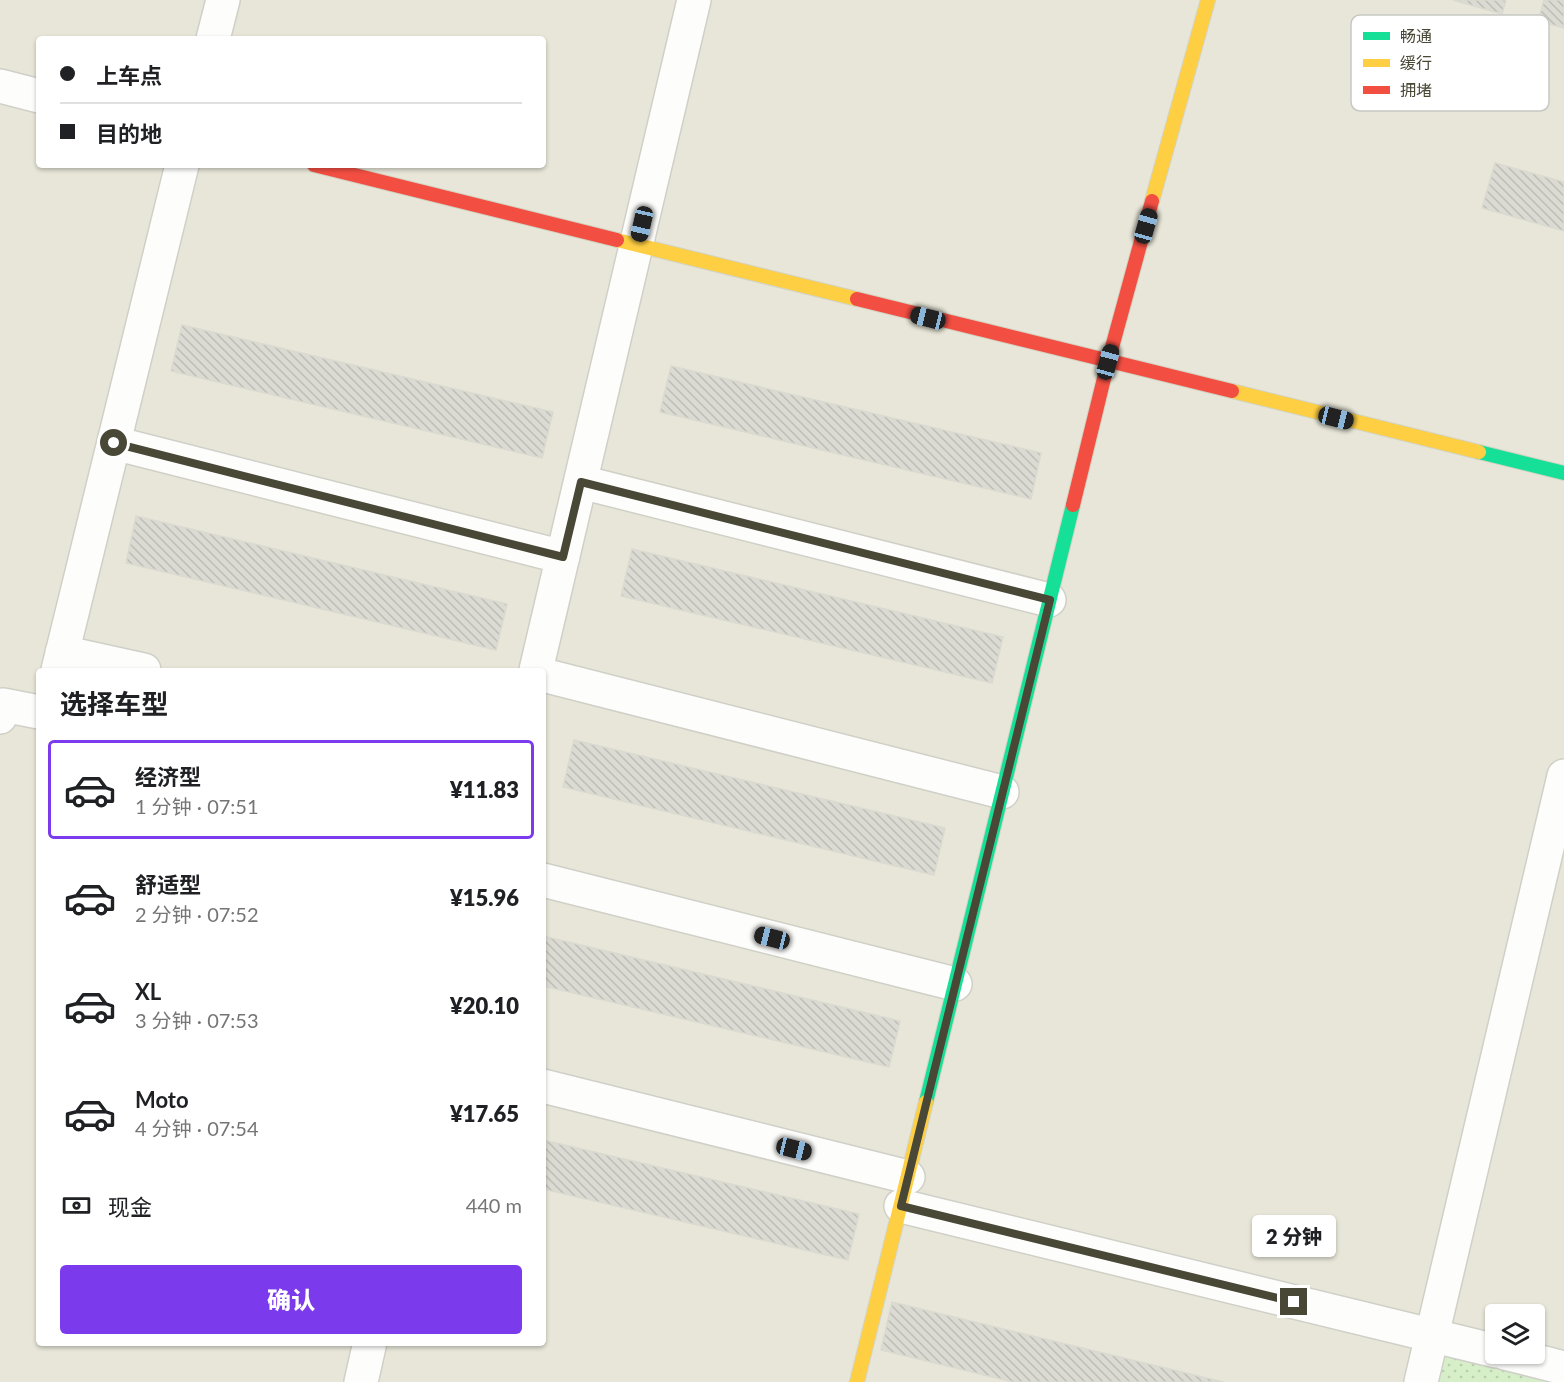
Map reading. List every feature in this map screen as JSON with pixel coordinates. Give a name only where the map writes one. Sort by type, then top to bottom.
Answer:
[{"type":"street","points":[[214,36],[223,0]]},
{"type":"street","points":[[536,668],[694,0]]},
{"type":"street","points":[[857,1382],[1108,362],[1208,0]]},
{"type":"street","points":[[0,86],[36,95]]},
{"type":"street","points":[[125,668],[60,661],[181,168]]},
{"type":"street","points":[[326,168],[1564,473]]},
{"type":"street","points":[[114,443],[563,557]]},
{"type":"street","points":[[581,482],[1050,600]]},
{"type":"street","points":[[546,676],[1002,792]]},
{"type":"street","points":[[0,717],[3,705],[36,711]]},
{"type":"street","points":[[1421,1382],[1564,776]]},
{"type":"street","points":[[546,881],[955,984]]},
{"type":"street","points":[[546,1087],[904,1192],[1485,1348]]},
{"type":"street","points":[[361,1382],[369,1346]]},
{"type":"street","points":[[1545,1363],[1564,1368]]},
{"type":"shaded area","points":[[0,0],[1564,0],[1564,1382],[0,1382]]},
{"type":"green space","points":[[1445,1350],[1485,1361],[1485,1364],[1497,1364],[1564,1382],[1438,1382]]},
{"type":"building","points":[[1453,0],[1506,0],[1502,14]]},
{"type":"building","points":[[1544,0],[1564,0],[1564,28],[1549,24],[1549,15],[1540,15]]},
{"type":"building","points":[[1495,163],[1564,182],[1564,231],[1482,208]]},
{"type":"building","points":[[182,325],[553,412],[542,458],[171,371]]},
{"type":"building","points":[[671,366],[1041,453],[1031,499],[660,412]]},
{"type":"building","points":[[136,516],[507,604],[496,650],[126,563]]},
{"type":"building","points":[[632,549],[1003,637],[992,683],[621,596]]},
{"type":"building","points":[[574,740],[945,828],[934,875],[563,787]]},
{"type":"building","points":[[546,937],[900,1021],[889,1067],[546,987]]},
{"type":"building","points":[[546,1141],[859,1214],[848,1260],[546,1190]]},
{"type":"building","points":[[892,1302],[1223,1382],[1013,1382],[881,1350]]},
{"type":"traffic: fast","points":[[1479,452],[1564,473]]},
{"type":"traffic: fast","points":[[926,1102],[1073,505]]},
{"type":"traffic: slow","points":[[1152,201],[1208,0]]},
{"type":"traffic: slow","points":[[617,240],[857,299]]},
{"type":"traffic: slow","points":[[1232,391],[1479,452]]},
{"type":"traffic: slow","points":[[857,1382],[926,1102]]},
{"type":"traffic: jam","points":[[326,168],[617,240]]},
{"type":"traffic: jam","points":[[1073,505],[1108,362],[1152,201]]},
{"type":"traffic: jam","points":[[857,299],[1232,391]]},
{"type":"route","points":[[114,443],[563,557],[581,482],[1050,600],[901,1206],[1294,1302]]}]
